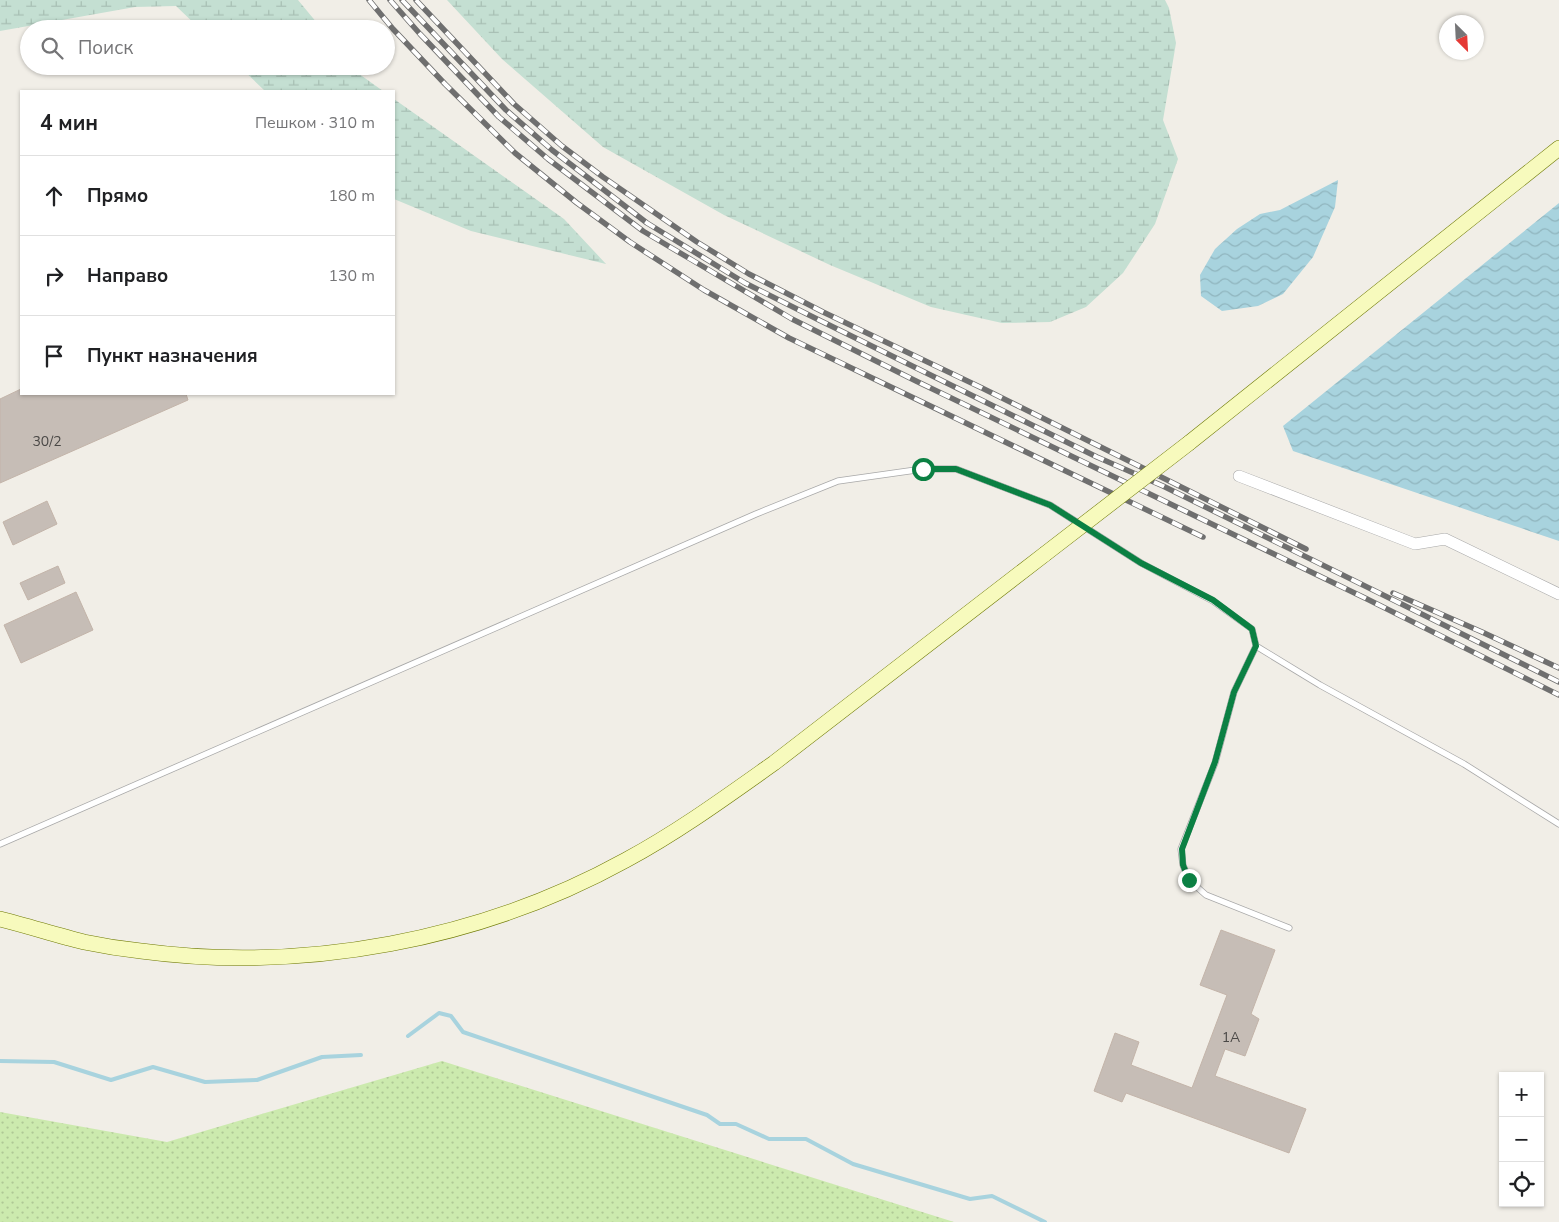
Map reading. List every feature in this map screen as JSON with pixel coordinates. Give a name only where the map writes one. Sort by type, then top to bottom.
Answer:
[{"type":"main road","points":[[0,919],[84,942],[142,951],[240,958],[295,956],[352,950],[446,930],[517,908],[573,886],[625,860],[728,796],[782,757],[1189,443],[1559,148]]},
{"type":"street","points":[[1239,476],[1416,544],[1445,540],[1559,594]]},
{"type":"lane","points":[[0,844],[737,522],[838,481],[923,469],[956,469],[1050,505],[1141,563],[1213,600],[1252,629],[1256,646],[1234,692],[1215,762],[1182,849],[1183,865],[1189,880],[1206,896],[1290,928]]},
{"type":"lane","points":[[1256,646],[1320,686],[1464,764],[1559,824]]},
{"type":"green space","points":[[0,0],[298,0],[315,20],[191,20],[176,6],[135,7],[62,20],[20,20],[20,27],[0,31]]},
{"type":"green space","points":[[447,0],[1165,0],[1169,8],[1176,43],[1163,120],[1178,159],[1155,224],[1123,273],[1086,307],[1050,322],[1002,323],[931,307],[830,265],[724,215],[603,147],[502,59]]},
{"type":"green space","points":[[248,75],[361,75],[382,90],[264,90]]},
{"type":"green space","points":[[395,100],[564,219],[606,264],[471,231],[395,199]]},
{"type":"green space","points":[[442,1061],[954,1222],[0,1222],[0,1112],[167,1142]]},
{"type":"water","points":[[1338,180],[1335,207],[1313,257],[1283,294],[1258,306],[1222,311],[1201,296],[1200,275],[1215,249],[1237,229],[1260,214],[1280,210]]},
{"type":"water","points":[[1559,203],[1559,541],[1293,451],[1283,426]]},
{"type":"building","points":[[20,389],[20,395],[186,395],[188,400],[0,483],[0,399]]},
{"type":"building","points":[[47,501],[57,524],[13,545],[3,522]]},
{"type":"building","points":[[58,566],[65,583],[28,600],[20,583]]},
{"type":"building","points":[[76,592],[93,630],[21,663],[4,625]]},
{"type":"building","points":[[1221,930],[1275,950],[1251,1014],[1259,1019],[1245,1056],[1225,1049],[1215,1076],[1306,1109],[1289,1153],[1126,1093],[1122,1102],[1094,1091],[1115,1033],[1139,1042],[1131,1065],[1192,1088],[1227,995],[1200,985]]},
{"type":"waterway","points":[[408,1036],[439,1013],[451,1016],[463,1032],[707,1115],[720,1124],[736,1124],[769,1139],[806,1139],[853,1164],[970,1199],[992,1196],[1045,1222]]},
{"type":"waterway","points":[[0,1061],[54,1062],[111,1080],[153,1067],[205,1082],[257,1080],[322,1057],[361,1055]]},
{"type":"railway","points":[[369,0],[386,20]]},
{"type":"railway","points":[[390,0],[499,117],[548,159],[643,231],[792,319],[1367,599],[1559,695]]},
{"type":"railway","points":[[402,0],[506,110],[552,150],[647,223],[745,283],[1097,457],[1163,486],[1559,682]]},
{"type":"railway","points":[[416,0],[514,104],[562,146],[603,177],[697,242],[749,274],[823,312],[982,388],[1306,549]]},
{"type":"railway","points":[[395,31],[515,153],[577,203],[630,242],[704,290],[789,338],[1203,537]]},
{"type":"railway","points":[[1393,593],[1559,668]]},
{"type":"route","points":[[923,469],[956,469],[1050,505],[1141,563],[1213,600],[1252,629],[1256,646],[1234,692],[1215,762],[1182,849],[1183,865],[1189,880]]}]
